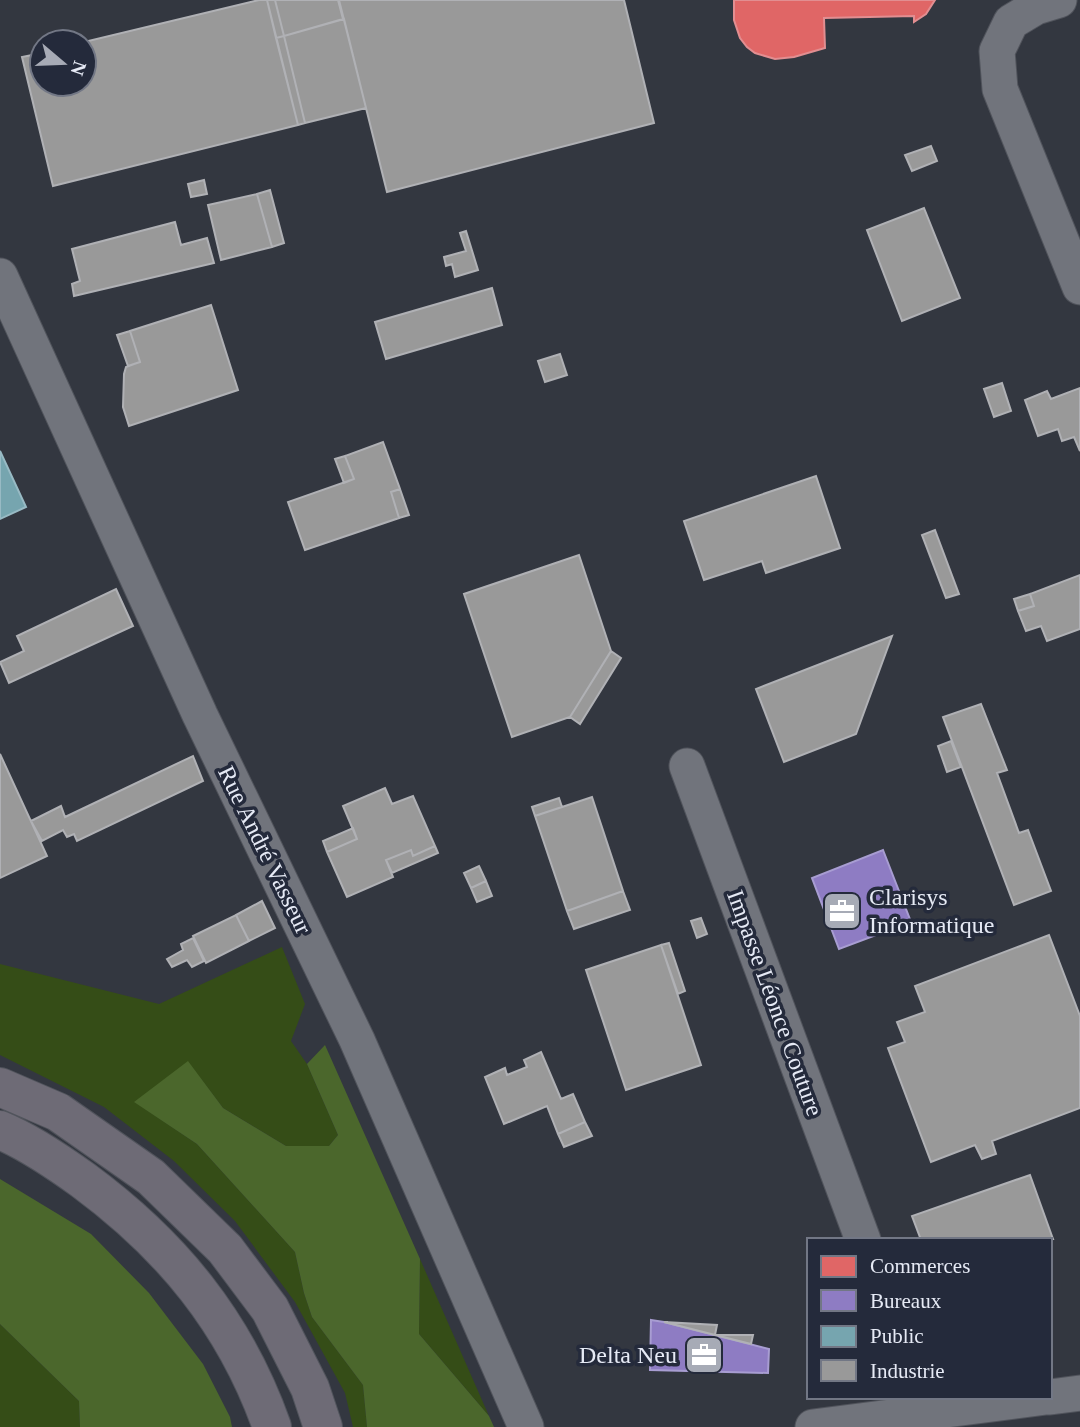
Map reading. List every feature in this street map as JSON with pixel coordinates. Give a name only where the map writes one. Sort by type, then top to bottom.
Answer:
[{"type":"highway","points":[[0,1087],[58,1112],[151,1177],[225,1248],[270,1308],[310,1388],[323,1427]]},
{"type":"highway","points":[[0,1130],[65,1167],[114,1203],[174,1259],[209,1304],[248,1367],[272,1427]]},
{"type":"street","points":[[1059,0],[1036,7],[1011,22],[997,51],[1000,89],[1080,287]]},
{"type":"street","name":"Rue André Vasseur","points":[[0,276],[201,715],[357,1040],[526,1427]]},
{"type":"street","name":"Impasse Léonce Couture","points":[[687,766],[862,1238]]},
{"type":"street","points":[[1052,1396],[1080,1393]]},
{"type":"street","points":[[813,1427],[916,1406],[1019,1399]]},
{"type":"green space","points":[[282,947],[305,1004],[291,1041],[307,1064],[338,1135],[329,1146],[286,1146],[223,1108],[188,1062],[135,1102],[197,1144],[295,1252],[312,1317],[363,1385],[367,1427],[353,1427],[345,1393],[295,1302],[235,1221],[174,1161],[104,1107],[0,1055],[0,964],[159,1004]]},
{"type":"green space","points":[[325,1045],[420,1259],[419,1334],[489,1416],[494,1427],[367,1427],[363,1385],[312,1317],[295,1252],[197,1144],[134,1102],[188,1061],[223,1108],[286,1146],[329,1146],[338,1135],[307,1064]]},
{"type":"green space","points":[[0,1179],[91,1234],[149,1293],[203,1364],[230,1417],[232,1427],[80,1427],[79,1401],[0,1324]]},
{"type":"green space","points":[[420,1259],[489,1416],[419,1334]]},
{"type":"green space","points":[[0,1324],[79,1401],[80,1427],[0,1427]]},
{"type":"building: Commerces","points":[[734,0],[935,0],[926,14],[914,22],[914,16],[824,18],[825,48],[794,57],[775,59],[755,53],[740,38],[734,20]]},
{"type":"building: Bureaux","points":[[883,850],[911,922],[839,949],[812,878]]},
{"type":"building: Bureaux","points":[[651,1320],[769,1349],[768,1373],[650,1370]]},
{"type":"building: Public","points":[[0,451],[26,507],[0,519]]},
{"type":"building: Industrie","points":[[267,0],[298,125],[53,186],[32,98],[98,98],[98,39]]},
{"type":"building: Industrie","points":[[267,0],[275,0],[284,36],[276,38]]},
{"type":"building: Industrie","points":[[275,0],[338,0],[343,19],[284,36]]},
{"type":"building: Industrie","points":[[339,0],[624,0],[654,123],[387,192]]},
{"type":"building: Industrie","points":[[344,19],[366,108],[305,123],[284,36]]},
{"type":"building: Industrie","points":[[284,36],[305,123],[298,125],[276,38]]},
{"type":"building: Industrie","points":[[28,56],[28,82],[22,57]]},
{"type":"building: Industrie","points":[[931,146],[937,161],[912,171],[905,155]]},
{"type":"building: Industrie","points":[[204,180],[207,194],[191,197],[188,184]]},
{"type":"building: Industrie","points":[[270,190],[284,243],[272,247],[257,194]]},
{"type":"building: Industrie","points":[[257,194],[272,247],[221,260],[208,205]]},
{"type":"building: Industrie","points":[[924,208],[960,298],[902,321],[867,230]]},
{"type":"building: Industrie","points":[[175,222],[181,245],[207,238],[214,263],[74,296],[72,284],[80,281],[72,249]]},
{"type":"building: Industrie","points":[[466,231],[478,270],[455,277],[452,264],[446,266],[444,257],[466,251],[460,233]]},
{"type":"building: Industrie","points":[[492,288],[502,325],[386,359],[375,322]]},
{"type":"building: Industrie","points":[[211,305],[238,390],[129,426],[123,407],[124,374],[126,367],[140,362],[130,331]]},
{"type":"building: Industrie","points":[[130,331],[140,362],[128,366],[117,335]]},
{"type":"building: Industrie","points":[[560,354],[567,375],[545,382],[538,361]]},
{"type":"building: Industrie","points":[[1002,383],[1011,411],[994,417],[984,389]]},
{"type":"building: Industrie","points":[[1080,388],[1080,451],[1074,437],[1062,441],[1058,429],[1038,436],[1025,400],[1047,391],[1051,399]]},
{"type":"building: Industrie","points":[[383,442],[400,489],[391,492],[399,518],[305,550],[288,502],[354,479],[345,456]]},
{"type":"building: Industrie","points":[[345,456],[354,479],[344,483],[335,459]]},
{"type":"building: Industrie","points":[[816,476],[840,548],[766,573],[762,561],[704,580],[684,521]]},
{"type":"building: Industrie","points":[[400,489],[409,515],[399,518],[391,492]]},
{"type":"building: Industrie","points":[[935,530],[959,594],[946,598],[922,535]]},
{"type":"building: Industrie","points":[[579,555],[611,651],[570,717],[512,737],[464,594]]},
{"type":"building: Industrie","points":[[1080,575],[1080,629],[1047,641],[1041,626],[1026,631],[1018,611],[1034,606],[1030,594]]},
{"type":"building: Industrie","points":[[116,589],[133,626],[9,683],[0,662],[24,651],[17,636]]},
{"type":"building: Industrie","points":[[1030,594],[1034,606],[1018,611],[1014,599]]},
{"type":"building: Industrie","points":[[892,636],[856,734],[784,762],[756,689]]},
{"type":"building: Industrie","points":[[611,651],[621,658],[580,724],[570,717]]},
{"type":"building: Industrie","points":[[981,704],[1007,770],[997,773],[1019,833],[1028,830],[1051,891],[1014,905],[943,717]]},
{"type":"building: Industrie","points":[[951,741],[961,767],[947,772],[938,746]]},
{"type":"building: Industrie","points":[[0,754],[47,856],[0,878]]},
{"type":"building: Industrie","points":[[193,756],[203,781],[77,841],[74,834],[67,837],[63,830],[42,841],[31,821],[61,806],[65,817]]},
{"type":"building: Industrie","points":[[385,788],[392,804],[413,796],[435,846],[413,856],[411,850],[386,860],[393,877],[347,897],[327,852],[357,839],[343,806]]},
{"type":"building: Industrie","points":[[592,797],[623,891],[567,911],[535,816]]},
{"type":"building: Industrie","points":[[559,798],[562,807],[535,816],[532,807]]},
{"type":"building: Industrie","points":[[353,828],[357,839],[327,852],[323,841]]},
{"type":"building: Industrie","points":[[435,846],[438,853],[392,873],[386,860],[411,850],[413,856]]},
{"type":"building: Industrie","points":[[479,866],[486,881],[471,888],[464,873]]},
{"type":"building: Industrie","points":[[486,881],[492,896],[477,902],[471,888]]},
{"type":"building: Industrie","points":[[623,891],[630,910],[574,929],[567,911]]},
{"type":"building: Industrie","points":[[262,901],[275,928],[249,941],[236,915]]},
{"type":"building: Industrie","points":[[236,915],[249,941],[206,963],[193,936]]},
{"type":"building: Industrie","points":[[701,918],[707,934],[697,938],[691,921]]},
{"type":"building: Industrie","points":[[1049,935],[1080,1016],[1080,1108],[992,1141],[996,1154],[982,1159],[975,1145],[931,1162],[888,1048],[905,1042],[897,1022],[925,1012],[915,986]]},
{"type":"building: Industrie","points":[[193,938],[204,961],[192,967],[187,960],[172,967],[167,959],[183,950],[181,944]]},
{"type":"building: Industrie","points":[[669,943],[685,991],[678,994],[661,945]]},
{"type":"building: Industrie","points":[[661,945],[701,1065],[626,1090],[586,970]]},
{"type":"building: Industrie","points":[[541,1052],[561,1099],[573,1094],[585,1122],[558,1134],[547,1106],[504,1124],[485,1077],[505,1068],[507,1075],[527,1067],[524,1060]]},
{"type":"building: Industrie","points":[[585,1122],[592,1136],[564,1147],[558,1134]]},
{"type":"building: Industrie","points":[[1030,1175],[1053,1239],[920,1238],[912,1216]]},
{"type":"building: Industrie","points":[[664,1322],[717,1325],[715,1335]]},
{"type":"building: Industrie","points":[[715,1335],[753,1335],[751,1344]]},
{"type":"place","name":"Clarisys Informatique","points":[[842,911]]},
{"type":"place","name":"Delta Neu","points":[[704,1355]]}]
